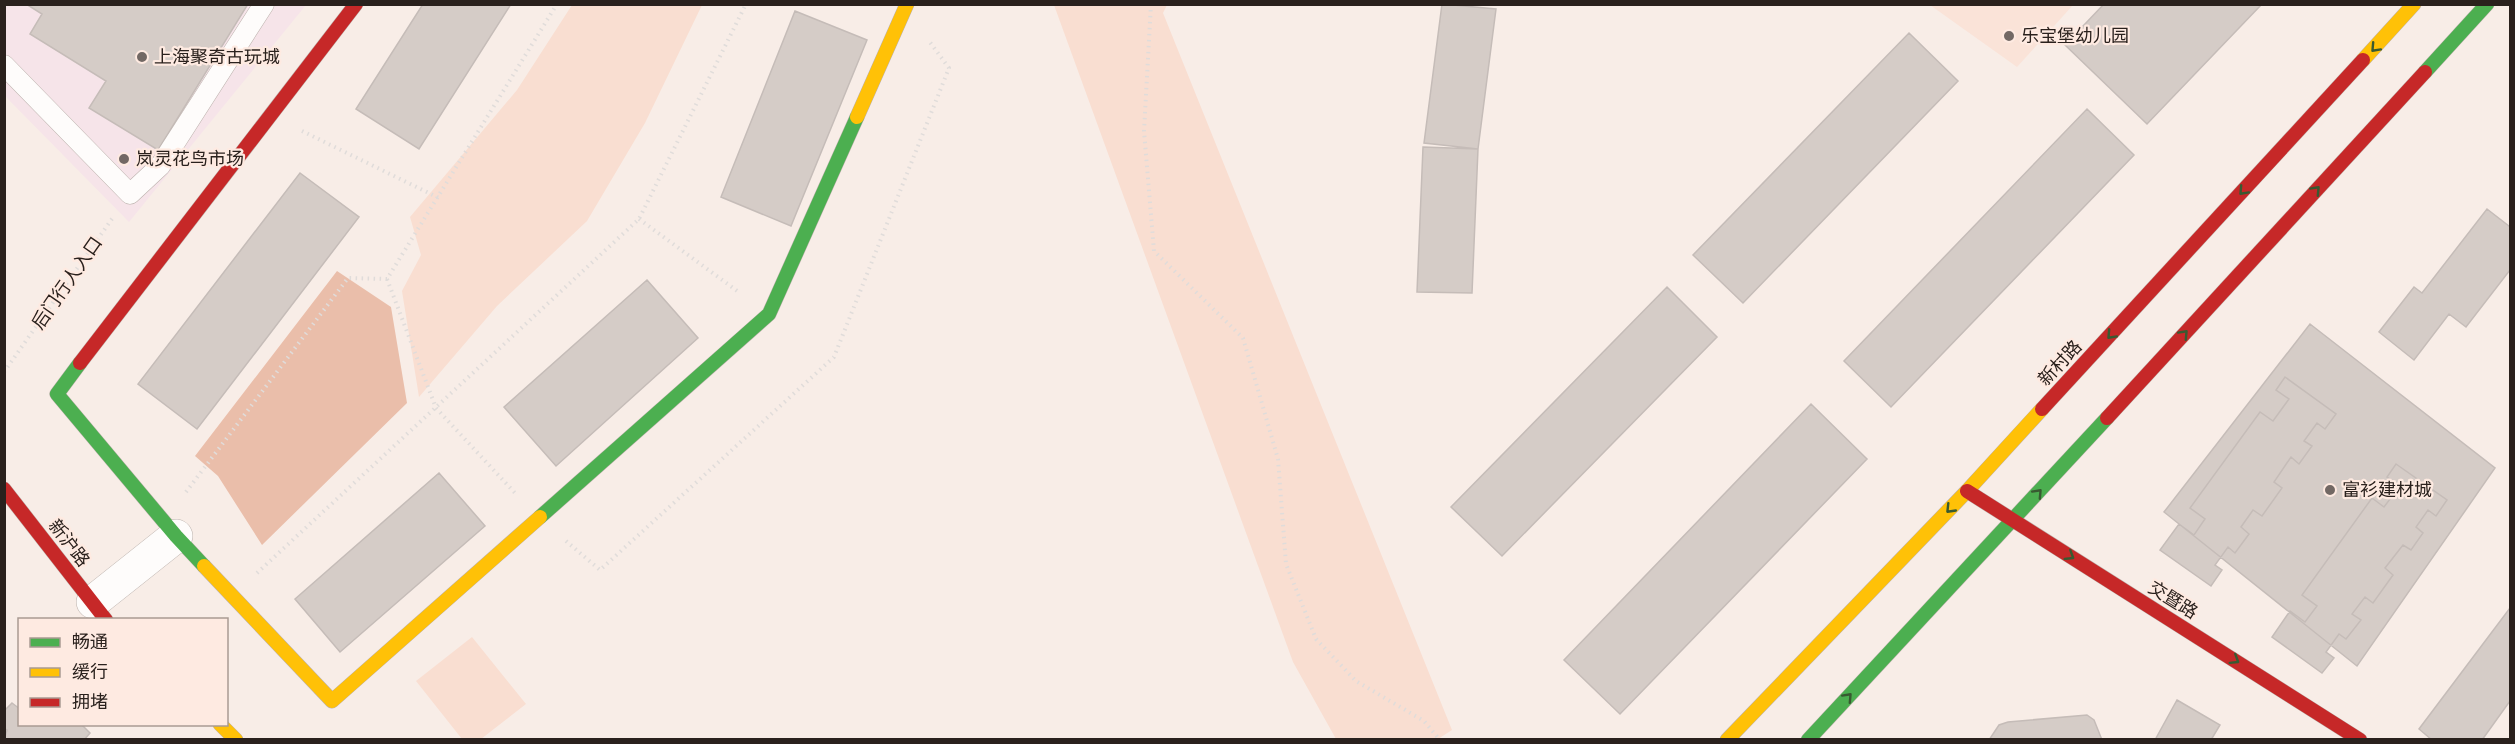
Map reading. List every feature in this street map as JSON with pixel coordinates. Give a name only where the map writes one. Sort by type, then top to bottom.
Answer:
[{"type":"street","points":[[356,4],[57,394],[170,528],[332,701],[769,314],[907,4]]},
{"type":"street","name":"新村路","points":[[1727,740],[1967,491],[2414,4]]},
{"type":"street","points":[[1808,740],[2487,4]]},
{"type":"street","name":"新沪路","points":[[4,489],[99,611]]},
{"type":"street","name":"交暨路","points":[[1967,491],[2360,740]]},
{"type":"street","points":[[99,611],[170,528]]},
{"type":"street","points":[[222,726],[236,740]]},
{"type":"lane","points":[[4,65],[130,194],[160,166],[264,4]]},
{"type":"path","points":[[387,279],[557,4]]},
{"type":"path","points":[[233,596],[639,219],[746,4]]},
{"type":"path","points":[[1151,4],[1144,131],[1154,251],[1244,338],[1278,459],[1286,564],[1316,639],[1356,681],[1424,721],[1440,740]]},
{"type":"path","points":[[271,116],[439,198]]},
{"type":"path","name":"后门行人入口","points":[[4,372],[130,194]]},
{"type":"path","points":[[639,219],[769,314]]},
{"type":"path","points":[[170,528],[348,278],[387,279]]},
{"type":"path","points":[[387,279],[436,408],[539,518]]},
{"type":"shaded area","name":"岚灵花鸟市场","points":[[4,5],[306,5],[129,222],[5,96]]},
{"type":"shaded area","points":[[572,5],[702,5],[645,123],[587,221],[497,306],[419,397],[402,291],[421,255],[410,217],[517,90]]},
{"type":"shaded area","points":[[1054,5],[1167,5],[1163,13],[1452,730],[1438,739],[1336,739],[1293,662]]},
{"type":"shaded area","name":"乐宝堡幼儿园","points":[[1930,5],[2073,5],[2017,67]]},
{"type":"shaded area","points":[[337,271],[391,307],[407,403],[262,545],[218,476],[195,456]]},
{"type":"shaded area","points":[[472,637],[526,704],[481,739],[462,739],[416,681]]},
{"type":"building","name":"上海聚奇古玩城","points":[[26,4],[248,4],[158,150],[89,108],[106,81],[30,34],[42,14]]},
{"type":"building","points":[[423,4],[511,4],[419,149],[356,109]]},
{"type":"building","points":[[1442,4],[1496,9],[1478,149],[1424,143]]},
{"type":"building","points":[[2104,4],[2262,4],[2147,124],[2065,45]]},
{"type":"building","points":[[795,11],[867,40],[791,226],[721,197]]},
{"type":"building","points":[[1909,33],[1958,81],[1743,303],[1693,255]]},
{"type":"building","points":[[2087,109],[2134,155],[1891,407],[1844,361]]},
{"type":"building","points":[[1423,147],[1478,149],[1472,293],[1417,292]]},
{"type":"building","points":[[300,173],[359,217],[197,429],[138,384]]},
{"type":"building","points":[[2487,209],[2510,225],[2510,270],[2466,327],[2449,314],[2414,360],[2379,332],[2414,287],[2422,293]]},
{"type":"building","points":[[647,280],[698,338],[556,466],[504,407]]},
{"type":"building","points":[[1667,287],[1717,337],[1502,556],[1451,507]]},
{"type":"building","name":"富衫建材城","points":[[2310,324],[2495,468],[2357,666],[2164,512]]},
{"type":"building","points":[[2285,377],[2336,414],[2325,429],[2317,423],[2304,441],[2312,446],[2299,464],[2291,457],[2274,482],[2282,488],[2262,516],[2253,510],[2241,527],[2249,534],[2235,553],[2228,547],[2215,565],[2222,570],[2211,586],[2160,550],[2179,524],[2194,535],[2205,519],[2190,508],[2260,412],[2273,421],[2289,399],[2276,390]]},
{"type":"building","points":[[1811,404],[1867,459],[1620,714],[1564,660]]},
{"type":"building","points":[[2396,464],[2447,500],[2436,516],[2428,510],[2416,527],[2423,533],[2411,550],[2403,545],[2385,568],[2393,575],[2373,603],[2365,597],[2352,614],[2361,620],[2346,639],[2339,634],[2326,652],[2334,658],[2322,673],[2272,637],[2290,611],[2305,622],[2317,606],[2302,595],[2372,498],[2384,507],[2400,486],[2387,477]]},
{"type":"building","points":[[439,473],[485,526],[340,652],[295,599]]},
{"type":"building","points":[[2510,608],[2510,701],[2482,740],[2432,740],[2419,729]]},
{"type":"building","points":[[2177,700],[2220,725],[2211,740],[2155,740]]},
{"type":"building","points":[[12,703],[18,708],[18,726],[83,726],[90,733],[84,740],[4,740],[7,730],[4,728],[4,711]]},
{"type":"building","points":[[2087,715],[2094,720],[2102,740],[1989,740],[1999,725],[2008,722]]},
{"type":"traffic: fast","points":[[2425,72],[2487,4]]},
{"type":"traffic: fast","points":[[540,517],[769,314],[857,117]]},
{"type":"traffic: fast","points":[[80,363],[57,394],[204,566]]},
{"type":"traffic: fast","points":[[1808,740],[2107,418]]},
{"type":"traffic: slow","points":[[857,117],[907,4]]},
{"type":"traffic: slow","points":[[2363,60],[2414,4]]},
{"type":"traffic: slow","points":[[1727,740],[1967,491],[2042,409]]},
{"type":"traffic: slow","points":[[204,566],[332,701],[540,517]]},
{"type":"traffic: slow","points":[[222,726],[236,740]]},
{"type":"traffic: jam","points":[[80,363],[356,4]]},
{"type":"traffic: jam","points":[[2042,409],[2363,60]]},
{"type":"traffic: jam","points":[[2107,418],[2425,72]]},
{"type":"traffic: jam","points":[[4,489],[104,618]]},
{"type":"traffic: jam","points":[[1967,491],[2360,740]]},
{"type":"place","name":"乐宝堡幼儿园","points":[[2009,36]]},
{"type":"place","name":"上海聚奇古玩城","points":[[142,57]]},
{"type":"place","name":"岚灵花鸟市场","points":[[124,159]]},
{"type":"place","name":"富衫建材城","points":[[2330,490]]}]
